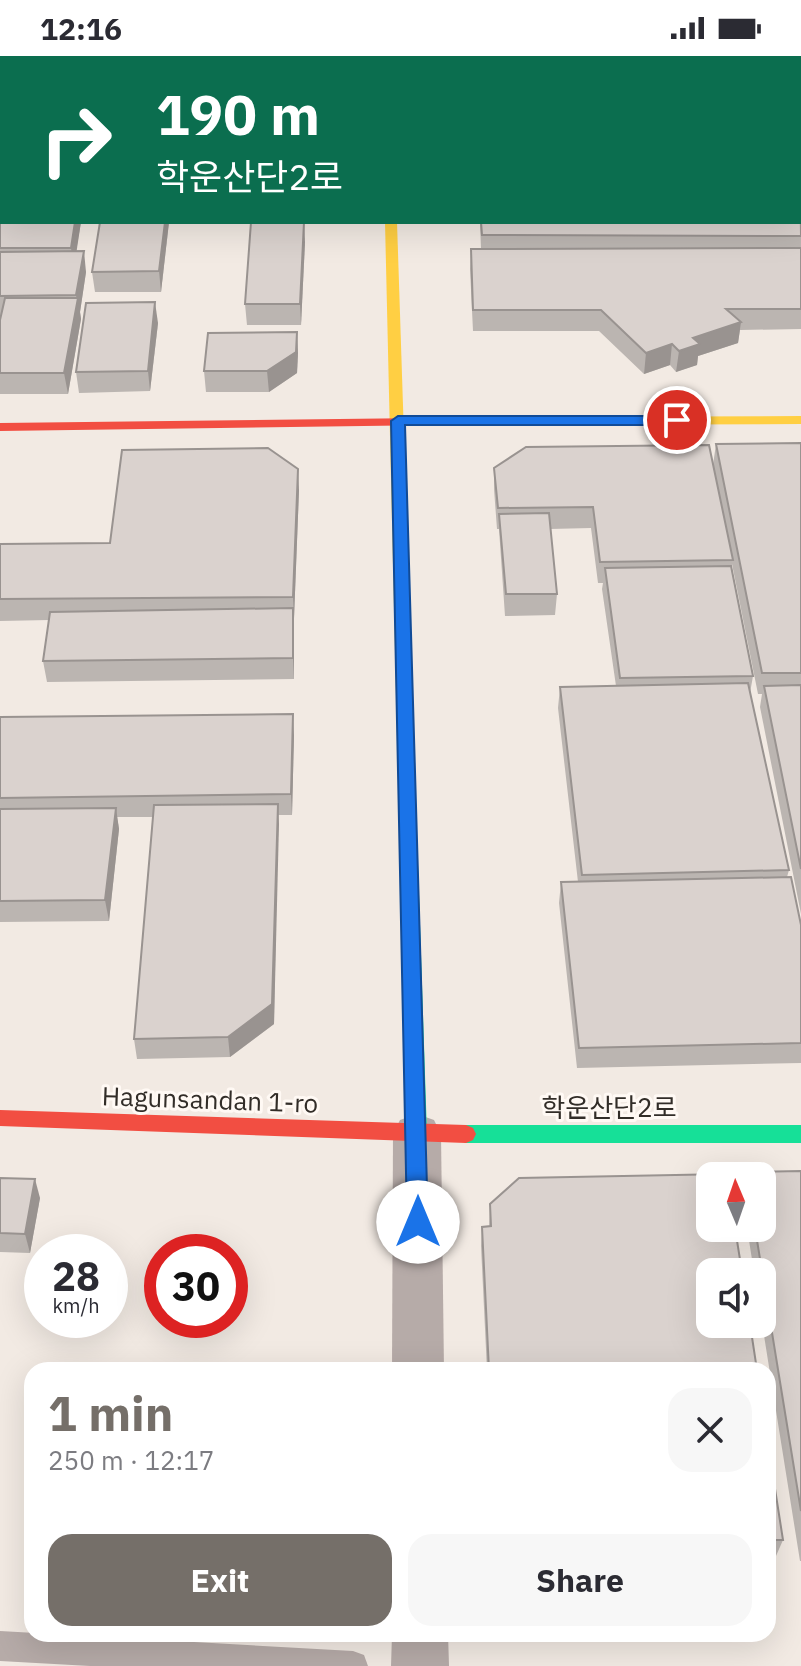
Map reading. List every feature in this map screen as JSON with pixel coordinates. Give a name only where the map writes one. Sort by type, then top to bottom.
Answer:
[{"type":"street","points":[[391,224],[417,1134],[418,1362]]},
{"type":"street","points":[[0,427],[398,421],[801,420]]},
{"type":"street","name":"Hagunsandan 1-ro","points":[[0,1118],[417,1134]]},
{"type":"street","name":"학운산단2로","points":[[417,1134],[801,1134]]},
{"type":"street","points":[[420,1642],[420,1666]]},
{"type":"lane","points":[[0,1646],[353,1666]]},
{"type":"building","points":[[0,224],[75,224],[71,248],[0,248]]},
{"type":"building","points":[[100,224],[165,224],[159,271],[92,272]]},
{"type":"building","points":[[251,224],[304,224],[300,304],[245,304]]},
{"type":"building","points":[[481,224],[801,224],[801,236],[482,235]]},
{"type":"building","points":[[801,248],[801,309],[726,309],[741,322],[693,338],[700,344],[679,351],[672,344],[646,353],[601,310],[473,310],[471,249]]},
{"type":"building","points":[[84,251],[76,295],[0,296],[0,252]]},
{"type":"building","points":[[5,298],[78,298],[64,373],[0,373],[0,320]]},
{"type":"building","points":[[155,302],[148,371],[76,372],[86,303]]},
{"type":"building","points":[[297,332],[296,352],[267,371],[204,371],[208,333]]},
{"type":"building","points":[[801,443],[801,673],[762,673],[716,444]]},
{"type":"building","points":[[709,445],[733,560],[600,562],[593,507],[498,508],[494,468],[526,447]]},
{"type":"building","points":[[268,448],[298,469],[293,597],[0,599],[0,544],[110,543],[122,450]]},
{"type":"building","points":[[549,513],[557,594],[506,594],[499,514]]},
{"type":"building","points":[[731,566],[753,676],[620,678],[605,568]]},
{"type":"building","points":[[293,608],[293,658],[43,661],[50,612]]},
{"type":"building","points":[[748,683],[789,870],[582,875],[560,687]]},
{"type":"building","points":[[801,685],[801,869],[764,686]]},
{"type":"building","points":[[293,714],[291,794],[0,798],[0,717]]},
{"type":"building","points":[[278,804],[272,1004],[228,1037],[134,1039],[154,805]]},
{"type":"building","points":[[116,808],[105,900],[0,901],[0,809]]},
{"type":"building","points":[[791,877],[801,925],[801,1043],[579,1048],[561,882]]},
{"type":"building","points":[[776,1171],[801,1171],[801,1511],[773,1338],[776,1338],[776,1258],[760,1258],[757,1242],[776,1242]]},
{"type":"building","points":[[696,1175],[696,1242],[737,1242],[740,1258],[696,1258],[696,1338],[752,1338],[756,1362],[489,1362],[482,1227],[491,1226],[490,1204],[519,1178]]},
{"type":"building","points":[[0,1178],[35,1179],[25,1234],[0,1233]]},
{"type":"building","points":[[776,1495],[783,1540],[776,1540]]},
{"type":"traffic: fast","points":[[409,865],[417,1134]]},
{"type":"traffic: fast","points":[[466,1134],[801,1134]]},
{"type":"traffic: slow","points":[[391,224],[409,865]]},
{"type":"traffic: slow","points":[[508,421],[801,420]]},
{"type":"traffic: jam","points":[[0,427],[508,421]]},
{"type":"traffic: jam","points":[[0,1118],[466,1134]]},
{"type":"route","points":[[418,1222],[398,421],[677,420]]}]
